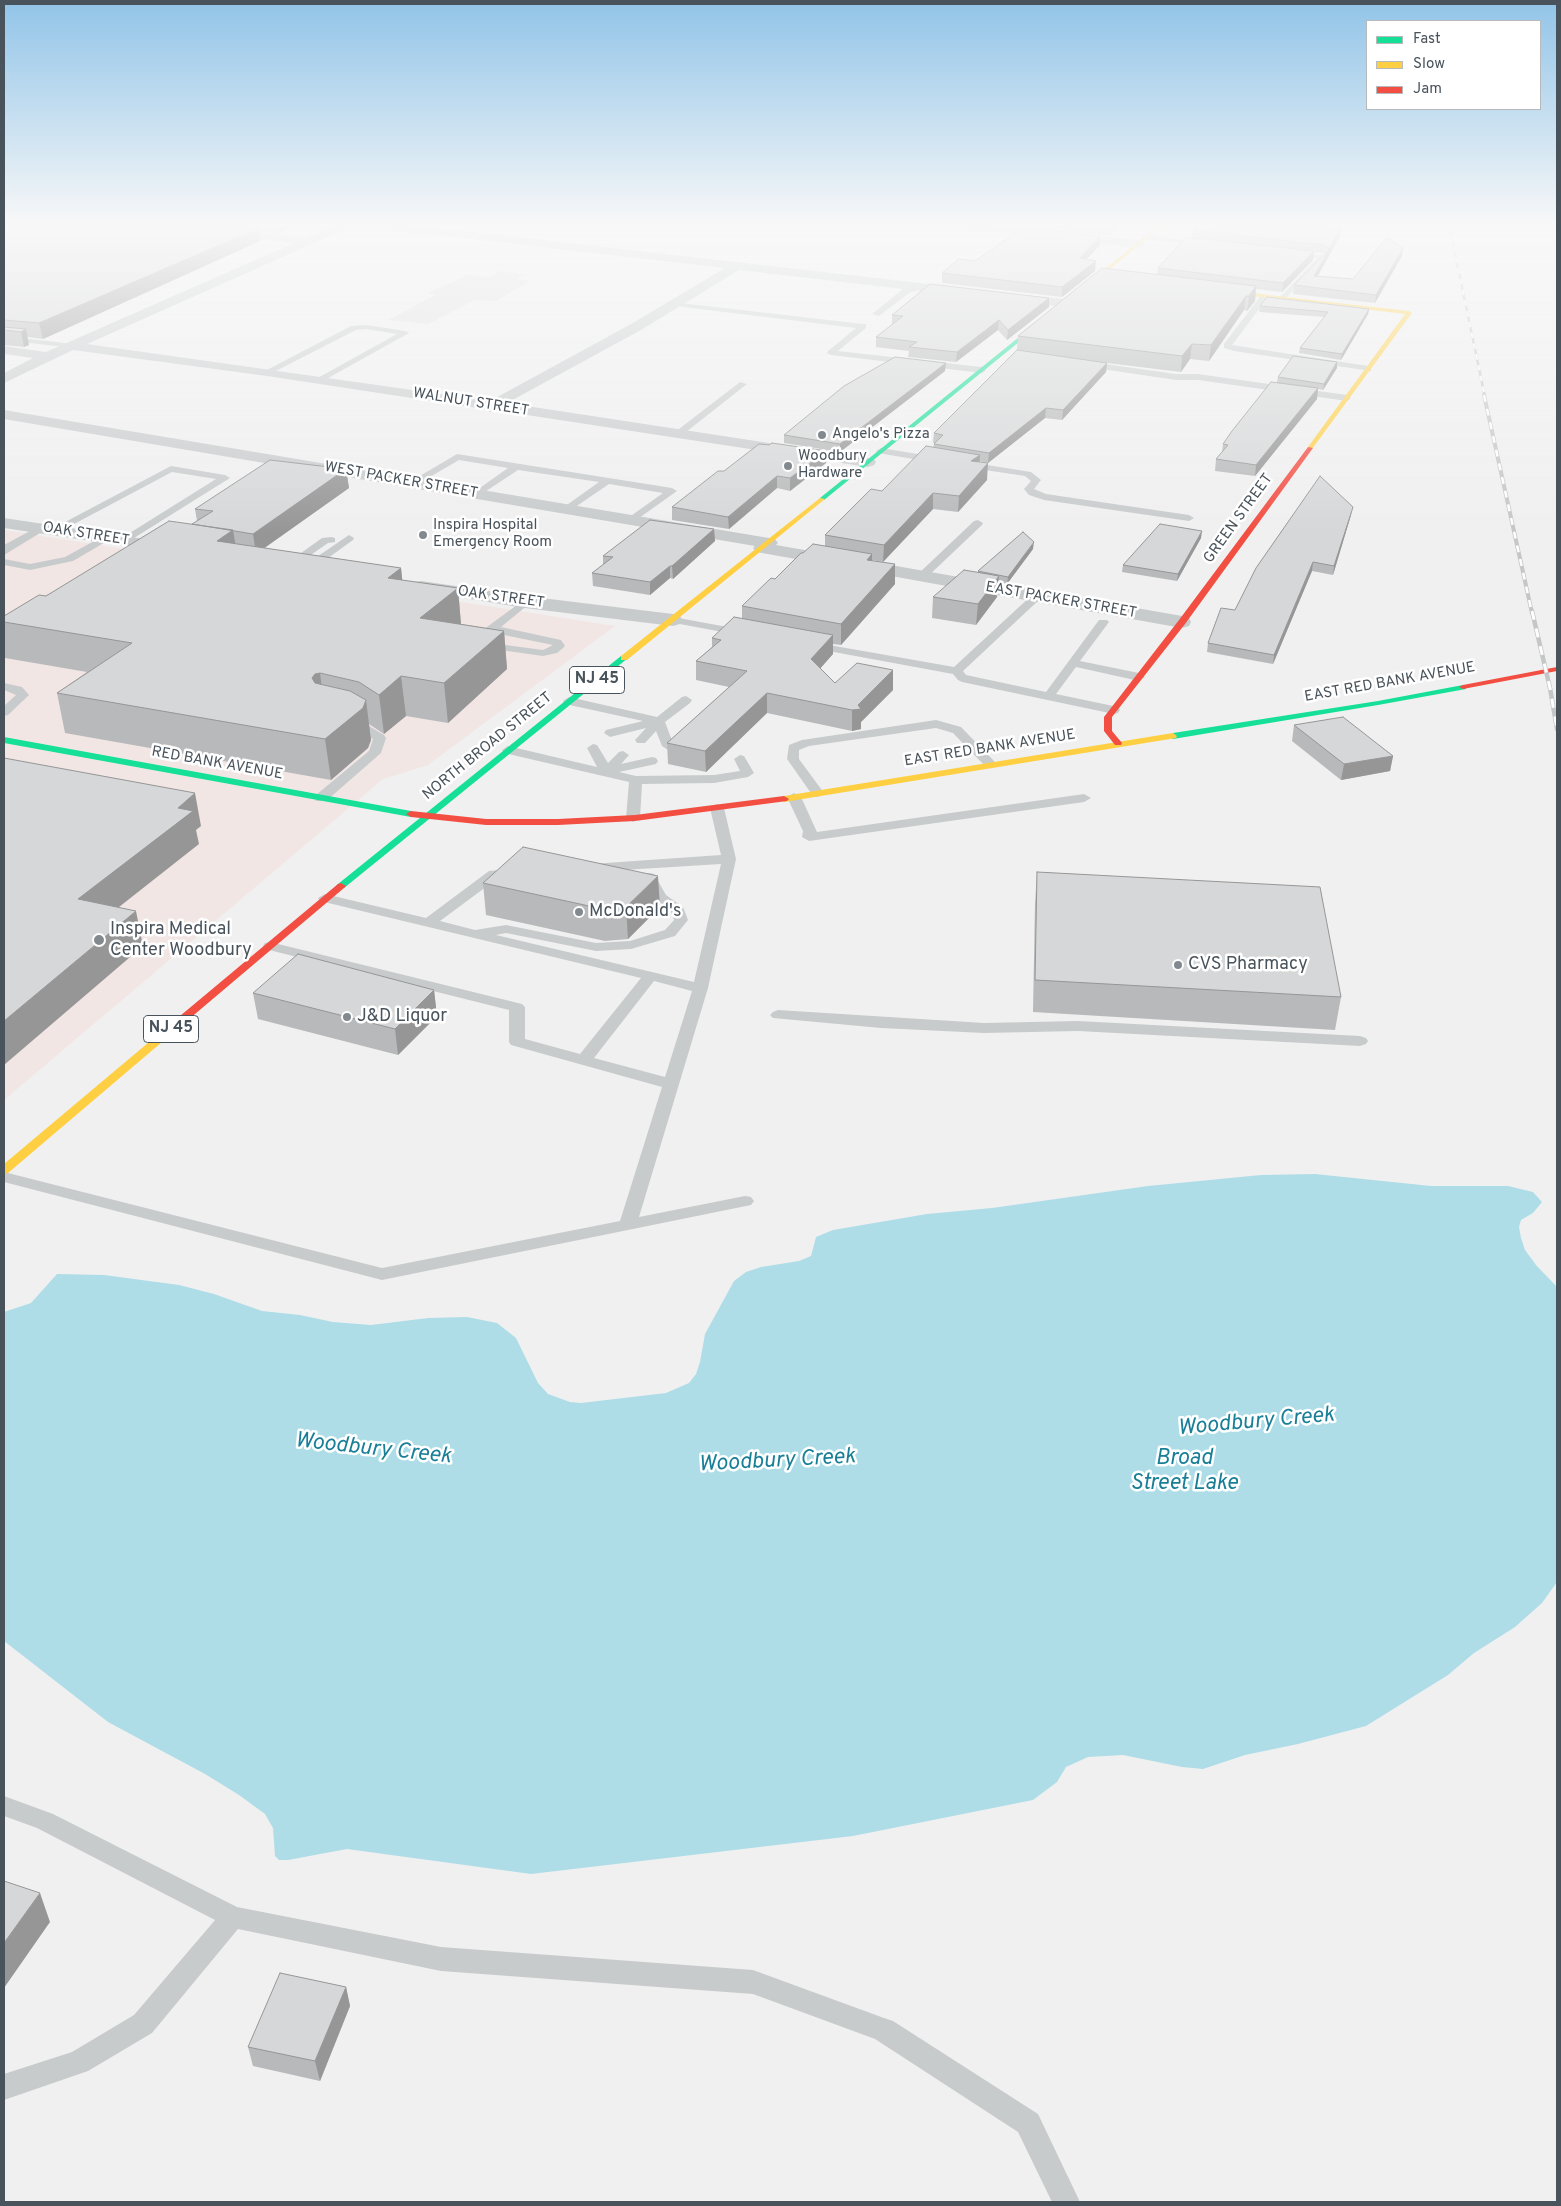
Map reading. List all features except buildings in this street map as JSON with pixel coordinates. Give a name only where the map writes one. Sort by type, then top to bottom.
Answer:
[{"type":"street","points":[[4,379],[48,356],[113,328]]},
{"type":"street","points":[[490,406],[632,328]]},
{"type":"street","name":"NORTH BROAD STREET","points":[[4,1170],[326,898],[1033,328]]},
{"type":"street","name":"GREEN STREET","points":[[1118,743],[1108,731],[1108,717],[1182,622],[1399,328]]},
{"type":"street","name":"WALNUT STREET","points":[[73,346],[267,372],[868,462]]},
{"type":"street","points":[[4,350],[48,356]]},
{"type":"street","name":"WEST PACKER STREET","points":[[4,414],[632,520],[766,545]]},
{"type":"street","name":"OAK STREET","points":[[4,523],[190,551]]},
{"type":"street","name":"EAST PACKER STREET","points":[[766,545],[921,577],[1182,622]]},
{"type":"street","points":[[269,563],[335,573]]},
{"type":"street","name":"OAK STREET","points":[[401,583],[525,602],[672,620]]},
{"type":"street","name":"EAST RED BANK AVENUE","points":[[425,817],[501,822],[558,822],[633,818],[717,808],[1378,702],[1557,669]]},
{"type":"street","name":"RED BANK AVENUE","points":[[4,740],[425,817]]},
{"type":"lane","points":[[267,372],[355,328]]},
{"type":"lane","points":[[318,380],[405,333],[372,328]]},
{"type":"lane","points":[[862,328],[831,353],[982,370]]},
{"type":"lane","points":[[1241,328],[1227,346],[1234,349],[1368,369]]},
{"type":"lane","points":[[4,338],[73,346]]},
{"type":"lane","points":[[1002,353],[1019,356]]},
{"type":"lane","points":[[1071,363],[1176,377],[1198,377],[1347,398]]},
{"type":"lane","points":[[678,434],[743,384]]},
{"type":"lane","points":[[881,452],[1028,474],[1036,480],[1029,489],[1032,493],[1044,497],[1189,518]]},
{"type":"lane","points":[[413,483],[457,457],[672,491],[632,520]]},
{"type":"lane","points":[[477,494],[516,466]]},
{"type":"lane","points":[[4,552],[6,549],[171,469],[225,478],[113,539],[69,559],[30,566],[4,562]]},
{"type":"lane","points":[[568,509],[607,481]]},
{"type":"lane","points":[[921,577],[978,523]]},
{"type":"lane","points":[[306,569],[349,538]]},
{"type":"lane","points":[[288,566],[326,540],[331,540]]},
{"type":"lane","points":[[957,671],[1036,596]]},
{"type":"lane","points":[[491,630],[557,642],[559,646],[553,651],[531,653],[474,643],[525,602]]},
{"type":"lane","points":[[672,620],[751,634]]},
{"type":"lane","points":[[1049,696],[1103,622]]},
{"type":"lane","points":[[800,643],[957,671],[962,678],[1114,710]]},
{"type":"lane","points":[[1073,663],[1139,677]]},
{"type":"lane","points":[[4,686],[18,690],[23,695],[4,712]]},
{"type":"lane","points":[[641,740],[659,721],[686,700]]},
{"type":"lane","points":[[569,702],[659,721]]},
{"type":"lane","points":[[321,798],[375,752],[380,738],[360,726],[334,720]]},
{"type":"lane","points":[[610,734],[659,721]]},
{"type":"lane","points":[[659,721],[668,746]]},
{"type":"lane","points":[[818,793],[793,759],[793,748],[806,743],[936,724],[956,730],[990,764]]},
{"type":"lane","points":[[593,748],[606,772]]},
{"type":"lane","points":[[508,750],[636,780],[714,780],[748,773],[740,759]]},
{"type":"lane","points":[[606,772],[623,755]]},
{"type":"lane","points":[[606,772],[652,761]]},
{"type":"lane","points":[[633,818],[636,780]]},
{"type":"lane","points":[[794,796],[810,831],[809,837],[1084,798]]},
{"type":"lane","points":[[628,1225],[700,988],[729,859],[717,808]]},
{"type":"lane","points":[[573,869],[729,859]]},
{"type":"lane","points":[[472,934],[506,929],[596,947],[631,946],[670,933],[681,920],[676,907],[660,898],[642,864]]},
{"type":"lane","points":[[428,923],[494,874],[524,872]]},
{"type":"lane","points":[[326,898],[700,988]]},
{"type":"lane","points":[[270,946],[517,1007],[517,1042],[671,1084]]},
{"type":"lane","points":[[584,1060],[650,976]]},
{"type":"lane","points":[[778,1015],[984,1028],[1078,1026],[1360,1040]]},
{"type":"lane","points":[[4,1177],[382,1274],[745,1201]]},
{"type":"lane","points":[[4,1806],[45,1821],[233,1917],[440,1959],[753,1982],[884,2030],[1028,2123],[1066,2202]]},
{"type":"lane","points":[[4,2087],[78,2062],[142,2024],[233,1917]]},
{"type":"shaded area","name":"Inspira Medical Center Woodbury","points":[[4,530],[615,626],[428,765],[383,779],[4,1100]]},
{"type":"water","name":"Broad Street Lake","points":[[1315,1174],[1431,1186],[1508,1186],[1533,1192],[1542,1202],[1533,1213],[1521,1220],[1519,1227],[1521,1238],[1525,1250],[1536,1265],[1557,1287],[1557,1582],[1542,1603],[1515,1627],[1474,1653],[1448,1675],[1366,1726],[1298,1744],[1245,1755],[1203,1769],[1182,1767],[1123,1755],[1088,1757],[1066,1767],[1057,1782],[1033,1800],[853,1836],[531,1874],[347,1849],[279,1860],[275,1856],[273,1828],[265,1814],[205,1774],[108,1722],[4,1641],[4,1312],[31,1303],[57,1274],[104,1275],[179,1285],[214,1294],[262,1311],[300,1315],[333,1322],[371,1325],[428,1318],[467,1317],[497,1323],[516,1338],[538,1383],[548,1394],[570,1402],[581,1403],[666,1393],[689,1383],[696,1374],[700,1362],[705,1334],[734,1281],[746,1272],[761,1267],[799,1261],[811,1256],[816,1237],[833,1230],[927,1214],[992,1208],[1148,1186],[1261,1175]]},
{"type":"railway","points":[[1471,328],[1485,397]]},
{"type":"railway","points":[[1484,395],[1532,613]]},
{"type":"railway","points":[[1532,611],[1550,688],[1557,729]]},
{"type":"traffic: fast","points":[[822,499],[1033,328]]},
{"type":"traffic: fast","points":[[341,886],[624,658]]},
{"type":"traffic: fast","points":[[1173,736],[1378,703],[1463,687]]},
{"type":"traffic: fast","points":[[4,740],[411,814]]},
{"type":"traffic: slow","points":[[1310,448],[1398,328]]},
{"type":"traffic: slow","points":[[624,658],[822,499]]},
{"type":"traffic: slow","points":[[784,799],[1173,736]]},
{"type":"traffic: slow","points":[[4,1170],[178,1023]]},
{"type":"traffic: jam","points":[[1118,743],[1108,731],[1108,717],[1182,622],[1310,448]]},
{"type":"traffic: jam","points":[[1463,687],[1557,669]]},
{"type":"traffic: jam","points":[[411,814],[486,822],[558,822],[635,818],[784,799]]},
{"type":"traffic: jam","points":[[178,1023],[341,886]]},
{"type":"place","name":"Angelo's Pizza","points":[[822,435]]},
{"type":"place","name":"Woodbury Hardware","points":[[788,466]]},
{"type":"place","name":"Inspira Hospital Emergency Room","points":[[423,535]]},
{"type":"place","name":"McDonald's","points":[[579,912]]},
{"type":"place","name":"Inspira Medical Center Woodbury","points":[[99,940]]},
{"type":"place","name":"CVS Pharmacy","points":[[1178,965]]},
{"type":"place","name":"J&D Liquor","points":[[347,1017]]},
{"type":"water label","name":"Woodbury Creek","points":[[1256,1423]]},
{"type":"water label","name":"Woodbury Creek","points":[[373,1450]]},
{"type":"water label","name":"Woodbury Creek","points":[[777,1462]]}]
